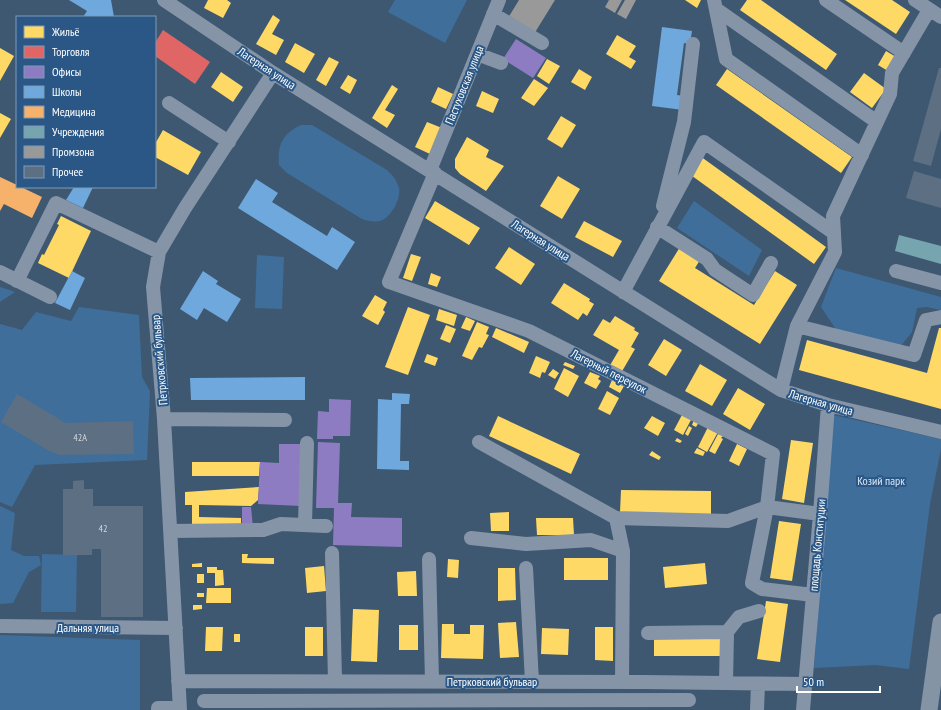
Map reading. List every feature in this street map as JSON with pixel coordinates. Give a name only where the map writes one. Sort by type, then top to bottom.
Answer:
[{"type":"main road","points":[[929,710],[941,622]]},
{"type":"street","name":"Лагерная улица","points":[[164,0],[182,5],[273,72],[781,390],[828,406],[941,432]]},
{"type":"street","name":"Пастуховская улица","points":[[389,282],[499,0]]},
{"type":"street","points":[[826,0],[904,53]]},
{"type":"street","points":[[781,390],[797,326],[835,252],[833,216],[890,94],[892,73],[904,53],[935,14],[915,0]]},
{"type":"street","points":[[715,4],[877,122]]},
{"type":"street","points":[[715,4],[726,59],[862,155]]},
{"type":"street","points":[[493,14],[542,43]]},
{"type":"street","points":[[658,225],[684,122],[693,44]]},
{"type":"street","points":[[477,54],[501,63]]},
{"type":"street","name":"Петрковский бульвар","points":[[180,709],[164,419],[153,287],[159,252],[185,208],[273,72]]},
{"type":"street","points":[[169,103],[229,142]]},
{"type":"street","points":[[623,292],[704,142],[834,233]]},
{"type":"street","points":[[17,281],[56,203],[159,252]]},
{"type":"street","points":[[658,225],[707,259],[715,270],[753,295],[771,263]]},
{"type":"street","points":[[896,271],[941,283]]},
{"type":"street","points":[[0,272],[50,297]]},
{"type":"street","name":"Лагерный переулок","points":[[389,282],[529,331],[774,454],[767,507]]},
{"type":"street","points":[[797,326],[914,355],[926,320],[941,317]]},
{"type":"street","name":"площадь Конституции","points":[[805,707],[828,406]]},
{"type":"street","points":[[164,419],[285,420]]},
{"type":"street","points":[[479,442],[616,518],[728,521],[767,507],[820,514]]},
{"type":"street","points":[[305,525],[307,443]]},
{"type":"street","points":[[767,507],[752,583],[762,589],[813,595]]},
{"type":"street","points":[[616,518],[623,551],[622,682]]},
{"type":"street","points":[[171,531],[263,530],[281,524],[326,526]]},
{"type":"street","points":[[471,538],[526,544],[591,540],[623,551]]},
{"type":"street","points":[[332,553],[335,681]]},
{"type":"street","points":[[429,559],[432,681]]},
{"type":"street","points":[[526,568],[532,682]]},
{"type":"street","points":[[726,683],[727,632],[739,617],[759,611]]},
{"type":"street","name":"Дальняя улица","points":[[0,626],[176,628]]},
{"type":"street","points":[[648,633],[727,632]]},
{"type":"street","name":"Петрковский бульвар","points":[[178,681],[432,681],[806,684]]},
{"type":"street","points":[[757,710],[758,684]]},
{"type":"street","points":[[204,701],[689,700]]},
{"type":"street","points":[[158,710],[158,708],[180,709]]},
{"type":"green space","points":[[395,0],[467,0],[445,43],[388,12]]},
{"type":"green space","points":[[301,125],[312,125],[387,170],[391,174],[397,183],[399,192],[397,202],[388,216],[380,221],[362,219],[287,173],[279,165],[279,151],[282,140],[295,128]]},
{"type":"green space","points":[[694,201],[762,250],[749,276],[677,228]]},
{"type":"green space","points":[[257,255],[284,257],[282,309],[255,308]]},
{"type":"green space","points":[[836,268],[941,297],[941,310],[927,307],[917,308],[912,332],[899,348],[837,331],[821,307]]},
{"type":"green space","points":[[0,287],[15,292],[0,302]]},
{"type":"green space","points":[[79,307],[139,315],[142,377],[150,391],[147,460],[35,465],[12,507],[0,502],[0,324],[22,330],[36,312],[71,321]]},
{"type":"green space","name":"Козий парк","points":[[833,415],[941,439],[941,449],[930,504],[909,669],[875,665],[814,668]]},
{"type":"green space","points":[[0,506],[15,513],[11,550],[24,556],[39,556],[41,565],[29,572],[13,603],[0,604]]},
{"type":"green space","points":[[42,554],[77,555],[76,612],[41,612]]},
{"type":"green space","points":[[0,635],[140,640],[140,710],[0,710]]},
{"type":"building: Жильё","points":[[208,0],[227,0],[231,3],[223,18],[204,8]]},
{"type":"building: Жильё","points":[[685,0],[701,0],[697,8]]},
{"type":"building: Жильё","points":[[747,0],[761,0],[837,54],[826,70],[740,10]]},
{"type":"building: Жильё","points":[[845,0],[892,0],[910,12],[896,34]]},
{"type":"building: Жильё","points":[[273,15],[280,20],[272,34],[284,40],[276,55],[256,44]]},
{"type":"building: Жильё","points":[[617,35],[636,46],[629,57],[636,61],[631,69],[606,54]]},
{"type":"building: Жильё","points":[[295,43],[315,54],[304,73],[285,62]]},
{"type":"building: Жильё","points":[[0,48],[14,56],[0,81]]},
{"type":"building: Жильё","points":[[886,51],[896,57],[888,71],[878,65]]},
{"type":"building: Жильё","points":[[329,57],[339,62],[326,86],[316,80]]},
{"type":"building: Жильё","points":[[547,59],[560,66],[549,84],[537,76]]},
{"type":"building: Жильё","points":[[579,69],[592,77],[585,90],[571,82]]},
{"type":"building: Жильё","points":[[727,69],[852,157],[841,173],[716,85]]},
{"type":"building: Жильё","points":[[221,72],[243,87],[233,102],[211,87]]},
{"type":"building: Жильё","points":[[864,73],[886,89],[872,108],[850,92]]},
{"type":"building: Жильё","points":[[348,75],[357,80],[350,94],[340,88]]},
{"type":"building: Жильё","points":[[534,79],[548,88],[534,106],[521,98]]},
{"type":"building: Жильё","points":[[392,85],[398,89],[385,110],[395,115],[387,128],[372,118]]},
{"type":"building: Жильё","points":[[438,87],[453,94],[446,109],[431,102]]},
{"type":"building: Жильё","points":[[482,91],[499,99],[493,113],[476,106]]},
{"type":"building: Жильё","points":[[0,113],[11,119],[0,138]]},
{"type":"building: Жильё","points":[[561,116],[576,125],[562,148],[547,139]]},
{"type":"building: Жильё","points":[[427,122],[442,128],[430,154],[415,147]]},
{"type":"building: Жильё","points":[[163,130],[201,152],[188,175],[156,158],[156,142]]},
{"type":"building: Жильё","points":[[467,137],[489,150],[486,157],[504,166],[486,191],[460,174],[455,168],[455,159]]},
{"type":"building: Жильё","points":[[700,156],[826,247],[814,264],[688,173]]},
{"type":"building: Жильё","points":[[558,176],[580,189],[562,219],[540,206]]},
{"type":"building: Жильё","points":[[435,201],[480,228],[469,245],[425,218]]},
{"type":"building: Жильё","points":[[61,216],[91,231],[69,278],[38,263],[42,254],[44,255],[59,225],[57,224]]},
{"type":"building: Жильё","points":[[584,221],[622,241],[613,257],[575,237]]},
{"type":"building: Жильё","points":[[509,247],[535,264],[521,285],[495,268]]},
{"type":"building: Жильё","points":[[680,247],[700,260],[695,268],[754,305],[775,271],[797,285],[760,344],[659,281]]},
{"type":"building: Жильё","points":[[411,254],[421,257],[412,281],[403,278]]},
{"type":"building: Жильё","points":[[431,273],[441,277],[437,287],[428,284]]},
{"type":"building: Жильё","points":[[564,283],[590,299],[589,301],[594,304],[587,316],[583,313],[578,320],[551,303]]},
{"type":"building: Жильё","points":[[375,295],[387,302],[383,310],[385,312],[378,325],[362,316]]},
{"type":"building: Жильё","points":[[408,307],[430,315],[408,375],[385,367]]},
{"type":"building: Жильё","points":[[439,309],[457,315],[454,326],[436,320]]},
{"type":"building: Жильё","points":[[615,316],[635,328],[634,330],[639,333],[631,347],[635,349],[621,373],[609,367],[619,350],[593,335],[603,319],[610,323]]},
{"type":"building: Жильё","points":[[466,317],[475,321],[470,331],[461,328]]},
{"type":"building: Жильё","points":[[477,322],[489,327],[486,334],[489,335],[482,348],[479,347],[472,360],[462,356]]},
{"type":"building: Жильё","points":[[446,325],[456,329],[450,343],[440,339]]},
{"type":"building: Жильё","points":[[496,328],[529,342],[524,353],[492,337]]},
{"type":"building: Жильё","points":[[939,328],[941,328],[941,409],[799,370],[807,340],[927,373]]},
{"type":"building: Жильё","points":[[664,339],[682,350],[666,376],[648,365]]},
{"type":"building: Жильё","points":[[427,354],[438,358],[435,366],[424,362]]},
{"type":"building: Жильё","points":[[536,356],[550,362],[545,373],[542,372],[540,378],[529,373]]},
{"type":"building: Жильё","points":[[565,362],[575,366],[573,369],[563,365]]},
{"type":"building: Жильё","points":[[700,364],[727,380],[712,406],[685,391]]},
{"type":"building: Жильё","points":[[564,368],[579,376],[568,397],[554,389]]},
{"type":"building: Жильё","points":[[553,369],[559,373],[555,379],[548,375]]},
{"type":"building: Жильё","points":[[590,372],[600,376],[598,379],[601,381],[596,389],[584,383]]},
{"type":"building: Жильё","points":[[612,380],[624,386],[620,393],[609,387]]},
{"type":"building: Жильё","points":[[738,388],[765,404],[750,430],[723,414]]},
{"type":"building: Жильё","points":[[607,391],[619,398],[610,415],[598,409]]},
{"type":"building: Жильё","points":[[683,413],[692,418],[683,435],[674,430]]},
{"type":"building: Жильё","points":[[498,416],[580,454],[571,474],[489,436]]},
{"type":"building: Жильё","points":[[652,416],[665,423],[658,436],[644,428]]},
{"type":"building: Жильё","points":[[694,420],[699,422],[696,427],[692,425]]},
{"type":"building: Жильё","points":[[689,426],[692,428],[688,436],[685,434]]},
{"type":"building: Жильё","points":[[708,427],[718,432],[707,452],[698,447]]},
{"type":"building: Жильё","points":[[718,434],[723,436],[721,438],[723,439],[715,454],[709,451]]},
{"type":"building: Жильё","points":[[677,438],[682,441],[680,443],[675,441]]},
{"type":"building: Жильё","points":[[791,440],[813,443],[804,503],[782,499]]},
{"type":"building: Жильё","points":[[737,444],[747,449],[739,466],[729,461]]},
{"type":"building: Жильё","points":[[697,448],[705,452],[703,456],[694,453]]},
{"type":"building: Жильё","points":[[652,451],[661,457],[659,460],[649,455]]},
{"type":"building: Жильё","points":[[192,462],[260,462],[259,476],[192,476]]},
{"type":"building: Жильё","points":[[259,487],[258,500],[251,506],[199,505],[199,517],[241,518],[241,527],[192,527],[192,505],[185,505],[185,492]]},
{"type":"building: Жильё","points":[[621,490],[711,491],[711,514],[620,513]]},
{"type":"building: Жильё","points":[[509,512],[509,531],[491,531],[490,513]]},
{"type":"building: Жильё","points":[[536,518],[573,518],[574,535],[537,535]]},
{"type":"building: Жильё","points":[[779,521],[801,524],[792,581],[770,578]]},
{"type":"building: Жильё","points":[[242,554],[248,554],[247,558],[274,558],[274,564],[242,563]]},
{"type":"building: Жильё","points":[[564,558],[608,558],[608,580],[564,580]]},
{"type":"building: Жильё","points":[[448,559],[459,560],[458,578],[447,577]]},
{"type":"building: Жильё","points":[[202,563],[202,567],[192,567],[192,564]]},
{"type":"building: Жильё","points":[[705,563],[707,584],[665,588],[663,567]]},
{"type":"building: Жильё","points":[[324,566],[326,591],[307,593],[305,568]]},
{"type":"building: Жильё","points":[[207,567],[217,567],[217,570],[223,570],[224,585],[215,586],[215,573],[207,573]]},
{"type":"building: Жильё","points":[[498,568],[515,568],[516,600],[498,601]]},
{"type":"building: Жильё","points":[[416,571],[417,596],[398,596],[397,572]]},
{"type":"building: Жильё","points":[[197,574],[204,574],[204,583],[197,583]]},
{"type":"building: Жильё","points":[[207,588],[231,588],[231,603],[206,603]]},
{"type":"building: Жильё","points":[[197,593],[204,593],[204,597],[197,597]]},
{"type":"building: Жильё","points":[[766,601],[788,604],[780,662],[757,659]]},
{"type":"building: Жильё","points":[[193,605],[202,605],[202,609],[193,610]]},
{"type":"building: Жильё","points":[[353,609],[379,610],[377,662],[351,661]]},
{"type":"building: Жильё","points":[[516,622],[519,657],[500,658],[498,623]]},
{"type":"building: Жильё","points":[[442,624],[454,624],[454,634],[470,634],[470,625],[484,625],[483,659],[441,658]]},
{"type":"building: Жильё","points":[[399,625],[418,625],[418,650],[399,650]]},
{"type":"building: Жильё","points":[[206,627],[223,627],[222,651],[205,651]]},
{"type":"building: Жильё","points":[[305,627],[323,627],[323,656],[305,656]]},
{"type":"building: Жильё","points":[[595,627],[613,627],[613,661],[595,660]]},
{"type":"building: Жильё","points":[[542,628],[569,629],[568,655],[541,654]]},
{"type":"building: Жильё","points":[[234,634],[240,634],[240,642],[234,642]]},
{"type":"building: Жильё","points":[[654,637],[721,638],[721,656],[654,656]]},
{"type":"building: Торговля","points":[[163,30],[210,62],[195,84],[156,57],[156,41]]},
{"type":"building: Офисы","points":[[516,39],[546,58],[533,78],[503,59]]},
{"type":"building: Офисы","points":[[329,399],[351,400],[350,436],[333,436],[333,439],[317,439],[318,411],[329,412]]},
{"type":"building: Офисы","points":[[318,442],[340,443],[338,503],[352,503],[351,517],[402,518],[402,547],[333,545],[334,508],[316,508]]},
{"type":"building: Офисы","points":[[279,444],[302,444],[301,506],[258,504],[260,462],[279,463]]},
{"type":"building: Офисы","points":[[242,507],[251,507],[253,528],[242,528]]},
{"type":"building: Школы","points":[[69,0],[111,0],[114,16],[84,16],[87,11]]},
{"type":"building: Школы","points":[[662,27],[692,31],[690,44],[684,43],[677,95],[685,96],[683,110],[652,106]]},
{"type":"building: Школы","points":[[256,179],[278,193],[272,202],[327,236],[332,227],[355,242],[337,270],[238,208]]},
{"type":"building: Школы","points":[[73,188],[93,188],[83,208],[66,200]]},
{"type":"building: Школы","points":[[72,271],[85,278],[70,310],[55,303]]},
{"type":"building: Школы","points":[[203,271],[218,281],[216,284],[241,299],[227,322],[204,308],[197,320],[180,309]]},
{"type":"building: Школы","points":[[305,377],[305,400],[191,400],[190,378]]},
{"type":"building: Школы","points":[[392,393],[410,394],[409,404],[401,404],[400,461],[409,461],[409,470],[377,469],[378,399],[392,400]]},
{"type":"building: Медицина","points":[[0,177],[16,185],[16,188],[23,188],[42,197],[32,218],[4,204],[0,211]]},
{"type":"building: Учреждения","points":[[899,235],[941,246],[941,264],[895,251]]},
{"type":"building: Промзона","points":[[519,0],[555,0],[534,34],[508,18]]},
{"type":"building: Промзона","points":[[609,0],[622,0],[615,13],[605,7]]},
{"type":"building: Промзона","points":[[625,0],[636,0],[626,19],[617,14]]},
{"type":"building: Прочее","points":[[939,68],[941,68],[941,129],[931,166],[913,161]]},
{"type":"building: Прочее","points":[[914,171],[941,179],[941,208],[906,198]]},
{"type":"building: Прочее","points":[[17,394],[66,423],[133,421],[134,454],[59,455],[49,451],[1,422]]},
{"type":"building: Прочее","points":[[84,480],[84,489],[93,489],[93,506],[143,506],[143,617],[101,617],[101,549],[92,549],[92,555],[63,555],[63,489],[73,489],[73,481]]}]
